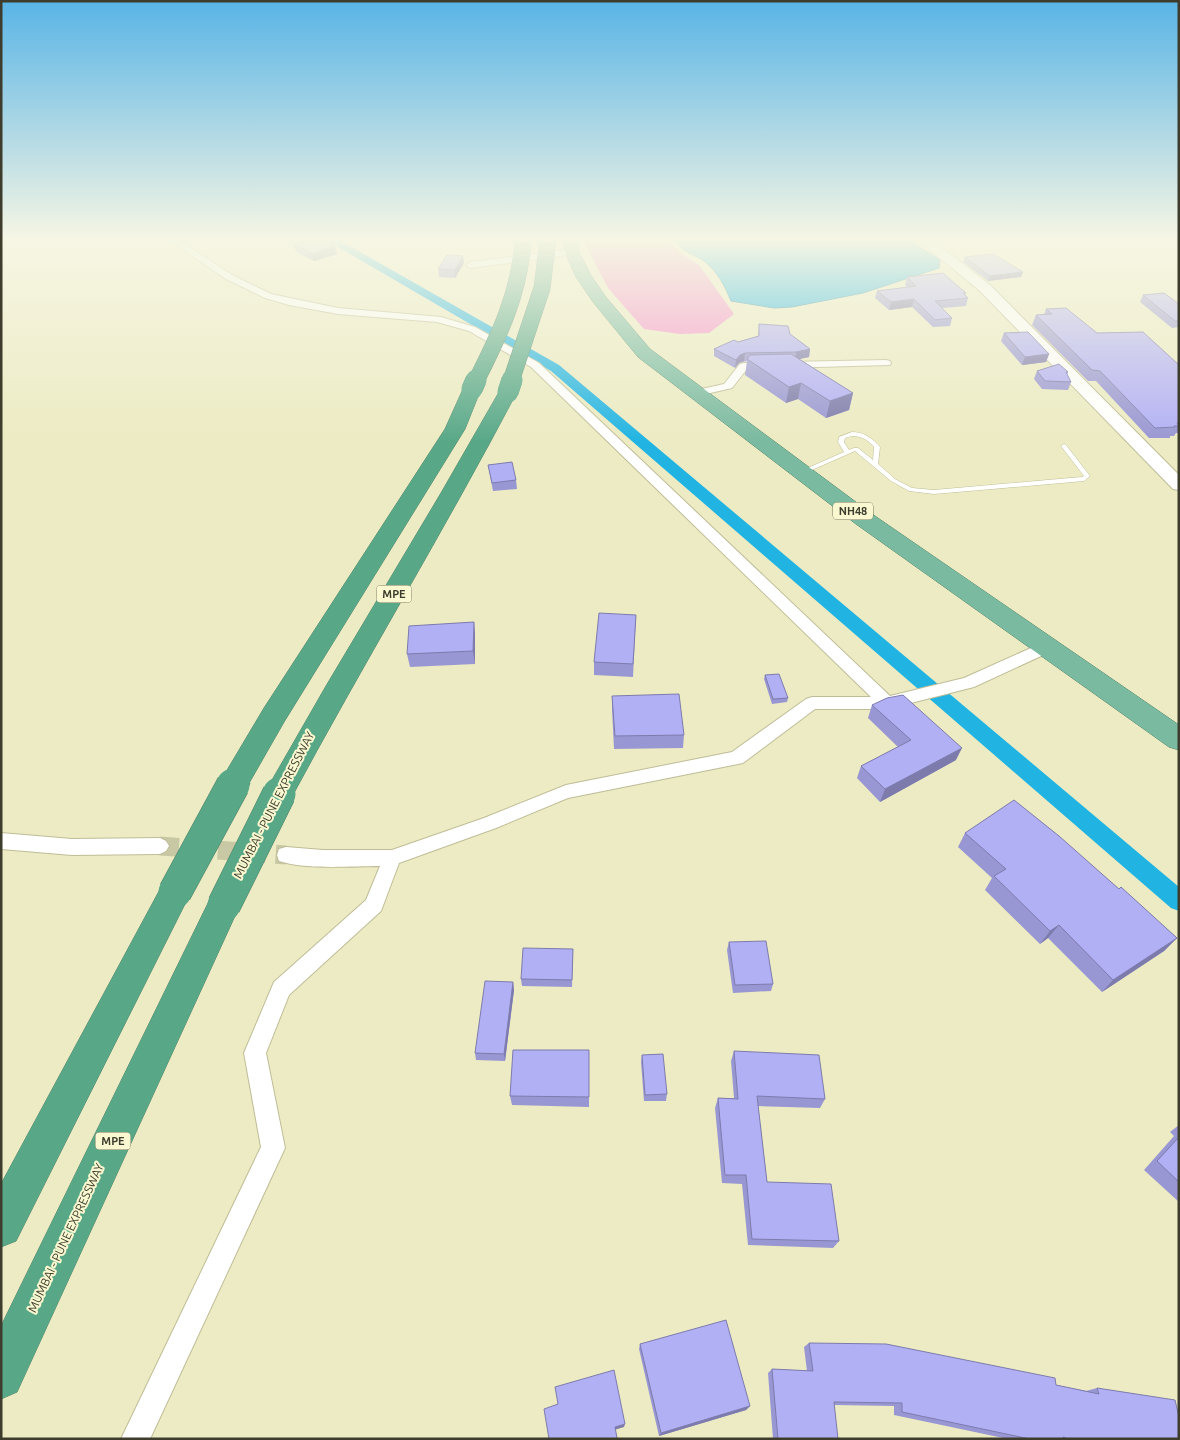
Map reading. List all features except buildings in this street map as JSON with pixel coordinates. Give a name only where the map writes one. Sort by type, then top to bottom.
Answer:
[{"type":"highway","name":"MPE","points":[[1,1226],[207,830],[274,715],[455,429],[472,389],[504,324],[509,307]]},
{"type":"highway","name":"MUMBAI - PUNE EXPRESSWAY","points":[[1,1376],[256,838],[317,723],[508,392],[536,307]]},
{"type":"highway","name":"NH48","points":[[606,307],[644,352],[864,519],[1179,739]]},
{"type":"main road","points":[[1004,307],[1179,485]]},
{"type":"street","points":[[317,307],[338,311],[438,319],[472,330],[535,365],[887,703]]},
{"type":"street","points":[[697,392],[728,386],[744,366],[886,364]]},
{"type":"street","points":[[286,855],[323,858],[392,858],[490,823],[566,792],[737,758],[812,703],[887,703],[968,683],[1047,647]]},
{"type":"street","points":[[1,841],[72,847],[160,846]]},
{"type":"street","points":[[135,1439],[272,1148],[255,1053],[281,989],[374,905],[392,858]]},
{"type":"lane","points":[[848,452],[841,442],[842,437],[861,433],[871,439],[877,447],[876,465]]},
{"type":"lane","points":[[802,472],[856,449],[893,480],[911,490],[934,492],[1084,479],[1087,476],[1064,446]]},
{"type":"shaded area","points":[[625,307],[729,307],[734,314],[709,333],[680,334],[644,329]]},
{"type":"waterway","points":[[449,307],[555,368],[1179,901]]},
{"type":"tunnel","points":[[160,846],[286,855]]}]
